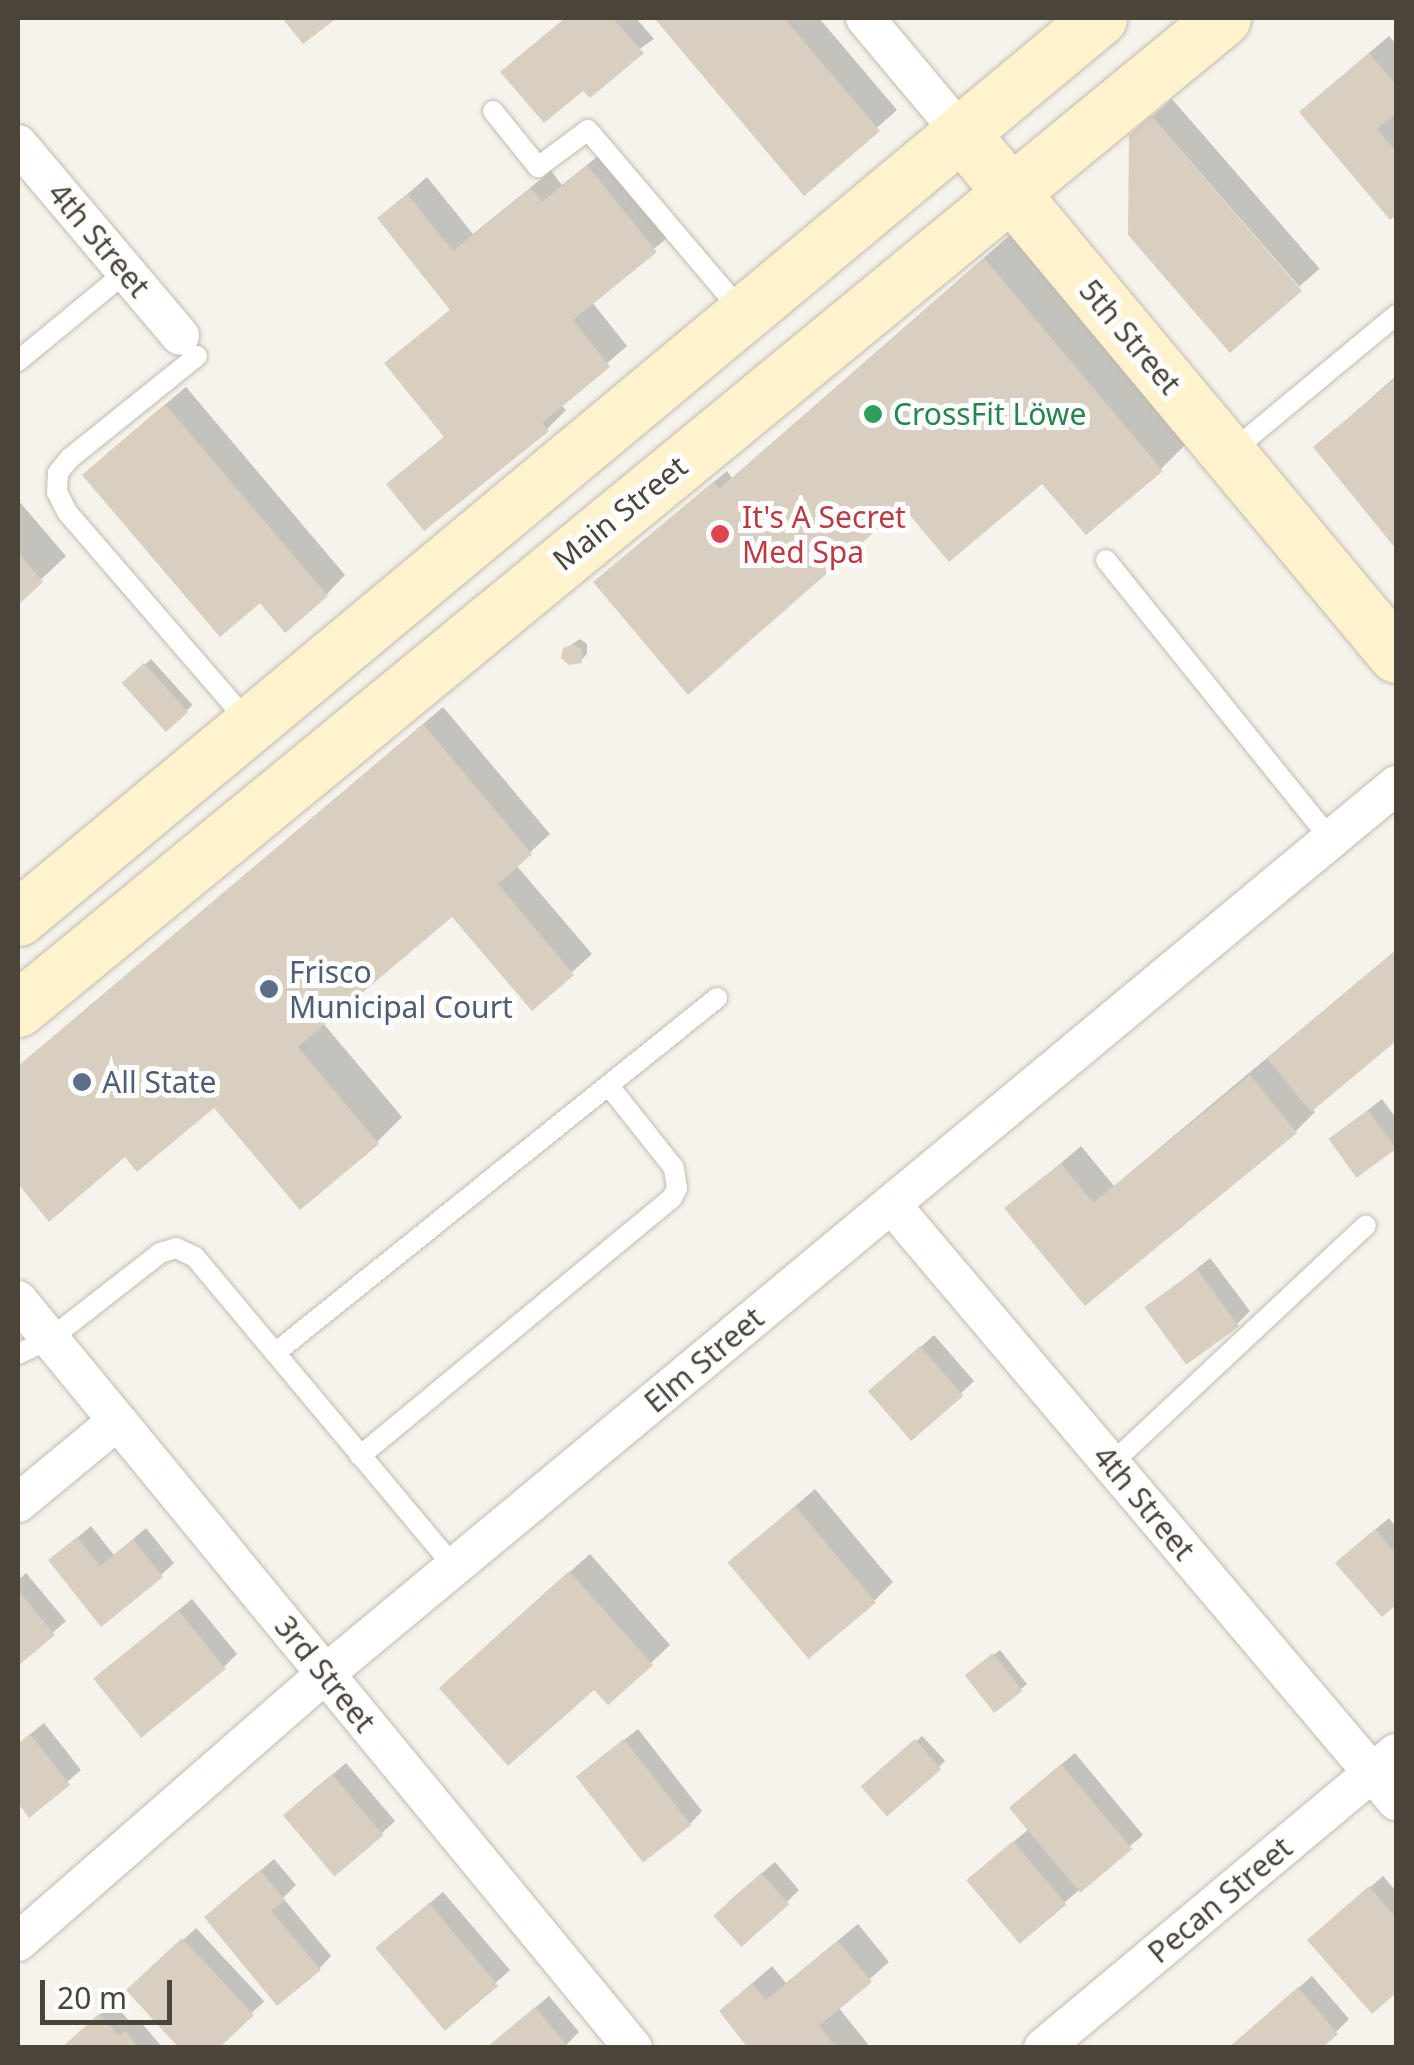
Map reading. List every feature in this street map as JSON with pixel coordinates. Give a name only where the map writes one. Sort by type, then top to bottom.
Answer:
[{"type":"main road","points":[[18,918],[1099,18]]},
{"type":"main road","name":"Main Street","points":[[18,1010],[434,663],[1012,195],[1223,18]]},
{"type":"main road","name":"5th Street","points":[[962,134],[1396,654]]},
{"type":"street","name":"5th Street","points":[[865,18],[962,134]]},
{"type":"street","name":"4th Street","points":[[18,144],[188,346]]},
{"type":"street","name":"Elm Street","points":[[18,1942],[325,1674],[1396,785]]},
{"type":"street","name":"4th Street","points":[[891,1204],[1111,1464],[1389,1776]]},
{"type":"street","name":"3rd Street","points":[[18,1300],[34,1347],[118,1422],[633,2048]]},
{"type":"street","points":[[18,1504],[118,1422]]},
{"type":"street","name":"Pecan Street","points":[[1043,2048],[1389,1776]]},
{"type":"lane","points":[[493,111],[538,166],[588,130],[744,314]]},
{"type":"lane","points":[[18,361],[126,272]]},
{"type":"lane","points":[[1229,454],[1396,315]]},
{"type":"lane","points":[[188,346],[70,458],[58,473],[57,492],[68,512],[251,724]]},
{"type":"lane","points":[[1106,560],[1330,839]]},
{"type":"lane","points":[[275,1353],[717,998]]},
{"type":"lane","points":[[360,1456],[672,1198],[677,1188],[674,1168],[608,1086]]},
{"type":"lane","points":[[1111,1464],[1366,1225]]},
{"type":"lane","points":[[34,1347],[160,1253],[176,1248],[195,1257],[454,1567]]},
{"type":"building","points":[[282,18],[337,18],[303,44]]},
{"type":"building","points":[[565,18],[613,18],[644,53],[590,98],[583,91],[544,123],[500,72]]},
{"type":"building","points":[[654,18],[784,18],[880,131],[804,196]]},
{"type":"building","points":[[1369,53],[1396,85],[1396,113],[1377,129],[1396,151],[1396,215],[1390,220],[1299,112]]},
{"type":"building","points":[[1151,116],[1302,291],[1230,353],[1128,235],[1129,135]]},
{"type":"building","points":[[587,165],[657,252],[573,320],[610,367],[542,423],[549,431],[424,531],[386,484],[444,437],[384,363],[450,310],[377,218],[407,194],[453,251],[531,188],[542,202]]},
{"type":"building","points":[[984,258],[1163,471],[1086,535],[1042,484],[949,562],[903,507],[688,695],[593,582],[713,482],[719,489]]},
{"type":"building","points":[[1396,378],[1396,549],[1313,447]]},
{"type":"building","points":[[165,404],[328,596],[285,633],[260,603],[220,637],[82,475]]},
{"type":"building","points":[[18,552],[43,582],[18,605]]},
{"type":"building","points":[[573,644],[582,650],[582,663],[569,665],[561,658],[563,648]]},
{"type":"building","points":[[144,663],[188,712],[166,732],[122,683]]},
{"type":"building","points":[[423,724],[532,854],[498,884],[574,975],[532,1011],[452,917],[298,1047],[379,1144],[300,1210],[214,1108],[137,1172],[125,1157],[49,1222],[18,1184],[18,1066]]},
{"type":"building","points":[[1396,950],[1396,1041],[1311,1112],[1267,1058]]},
{"type":"building","points":[[1250,1075],[1297,1133],[1085,1306],[1004,1208],[1061,1163],[1093,1203]]},
{"type":"building","points":[[1368,1110],[1396,1149],[1357,1178],[1328,1139]]},
{"type":"building","points":[[1197,1269],[1239,1326],[1186,1365],[1144,1307]]},
{"type":"building","points":[[920,1346],[963,1396],[911,1441],[868,1391]]},
{"type":"building","points":[[795,1506],[876,1603],[809,1659],[728,1563]]},
{"type":"building","points":[[1375,1529],[1396,1554],[1396,1605],[1382,1617],[1335,1563]]},
{"type":"building","points":[[77,1537],[100,1566],[133,1539],[163,1577],[101,1627],[48,1560]]},
{"type":"building","points":[[569,1571],[653,1665],[608,1705],[594,1690],[508,1766],[439,1688]]},
{"type":"building","points":[[18,1590],[55,1635],[18,1666]]},
{"type":"building","points":[[178,1610],[226,1669],[141,1738],[93,1679]]},
{"type":"building","points":[[993,1653],[1023,1691],[994,1713],[965,1675]]},
{"type":"building","points":[[30,1734],[70,1785],[29,1818],[18,1803],[18,1744]]},
{"type":"building","points":[[624,1739],[691,1825],[643,1862],[576,1777]]},
{"type":"building","points":[[915,1739],[941,1769],[887,1816],[861,1786]]},
{"type":"building","points":[[1061,1764],[1132,1849],[1080,1893],[1009,1808]]},
{"type":"building","points":[[332,1774],[383,1835],[334,1876],[283,1815]]},
{"type":"building","points":[[1013,1841],[1066,1905],[1020,1944],[966,1880]]},
{"type":"building","points":[[260,1870],[285,1900],[271,1911],[321,1970],[277,2006],[204,1917]]},
{"type":"building","points":[[761,1873],[789,1904],[742,1947],[713,1916]]},
{"type":"building","points":[[1369,1886],[1396,1918],[1396,1993],[1372,2014],[1307,1940]]},
{"type":"building","points":[[429,1903],[498,1986],[445,2031],[375,1948]]},
{"type":"building","points":[[182,1938],[254,2015],[219,2048],[179,2048],[126,1990]]},
{"type":"building","points":[[838,1941],[872,1982],[819,2026],[837,2048],[748,2048],[719,2011],[752,1983],[766,2000]]},
{"type":"building","points":[[1298,1987],[1338,2034],[1322,2048],[1228,2048]]},
{"type":"building","points":[[535,2007],[569,2048],[486,2048]]},
{"type":"building","points":[[99,2014],[119,2036],[125,2031],[139,2048],[61,2048]]},
{"type":"place","name":"CrossFit Löwe","points":[[873,414]]},
{"type":"place","name":"It's A Secret Med Spa","points":[[720,534]]},
{"type":"place","name":"Frisco Municipal Court","points":[[269,989]]},
{"type":"place","name":"All State","points":[[82,1082]]}]
